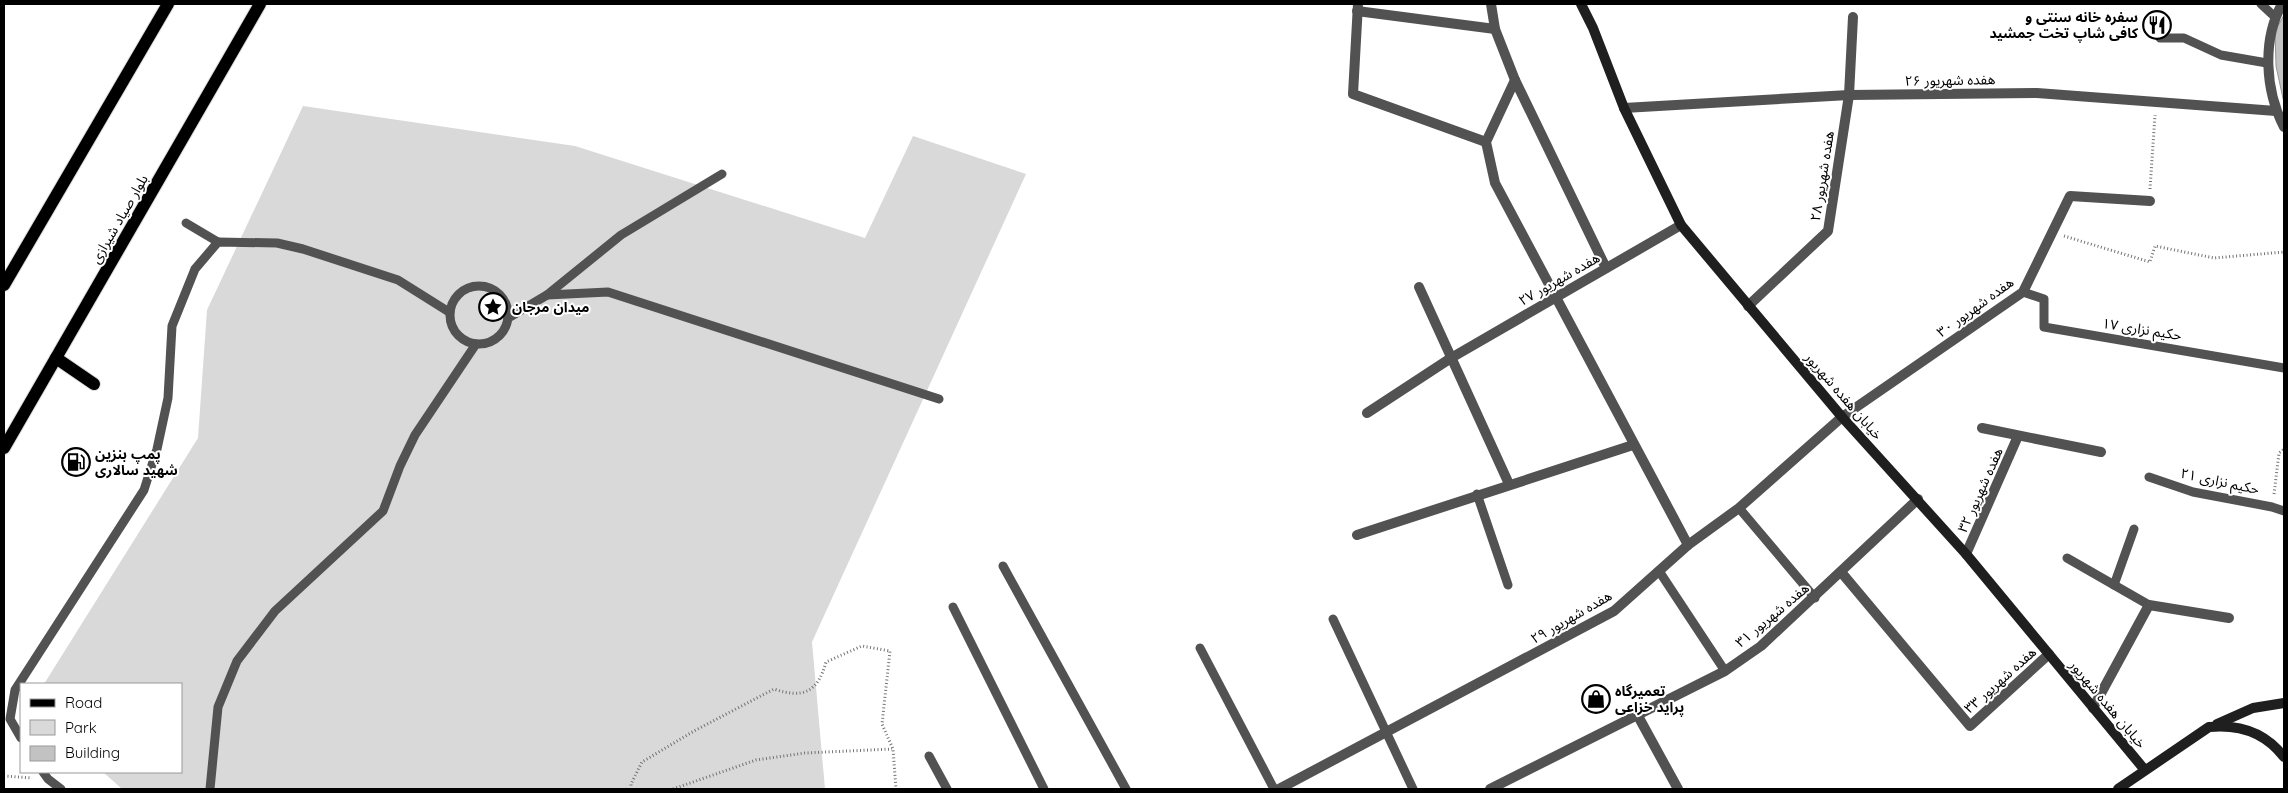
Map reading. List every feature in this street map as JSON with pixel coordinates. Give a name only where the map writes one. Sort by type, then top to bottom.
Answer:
[{"type":"main road","points":[[4,285],[168,4]]},
{"type":"main road","name":"بلوار صیاد شیرازی","points":[[4,448],[260,4]]},
{"type":"main road","points":[[56,358],[94,384]]},
{"type":"street","points":[[1491,4],[1495,29],[1515,80],[1606,268]]},
{"type":"street","name":"خیابان هفده شهریور","points":[[1581,4],[1593,28],[1624,108],[1681,225],[1842,417],[1966,554],[2144,769]]},
{"type":"street","points":[[2282,4],[2275,17],[2267,63],[2276,111],[2284,126]]},
{"type":"street","points":[[1486,142],[1352,94],[1358,7],[1495,29]]},
{"type":"street","name":"هفده شهریور ۲۸","points":[[1748,306],[1828,231],[1849,94],[1853,17]]},
{"type":"street","points":[[1515,80],[1486,142],[1495,183],[1688,545]]},
{"type":"street","name":"هفده شهریور ۲۶","points":[[1624,108],[1849,94],[2036,92],[2276,111]]},
{"type":"street","name":"هفده شهریور ۳۰","points":[[1842,417],[2023,292],[2070,196],[2150,201]]},
{"type":"street","name":"هفده شهریور ۲۷","points":[[1367,413],[1451,358],[1681,225]]},
{"type":"street","points":[[1419,287],[1509,484]]},
{"type":"street","name":"هفده شهریور ۲۹","points":[[1279,789],[1614,611],[1688,545],[1739,508],[1842,417]]},
{"type":"street","points":[[1982,428],[2101,452]]},
{"type":"street","name":"هفده شهریور ۳۲","points":[[1966,554],[2018,436]]},
{"type":"street","points":[[1357,535],[1477,494],[1633,445]]},
{"type":"street","name":"هفده شهریور ۳۱","points":[[1490,789],[1725,671],[1761,646],[1815,598],[1918,499]]},
{"type":"street","name":"هفده شهریور ۳۳","points":[[1840,572],[1970,726],[2049,654]]},
{"type":"street","points":[[2093,708],[2149,605],[2229,618]]},
{"type":"street","points":[[2118,789],[2144,769],[2209,727],[2253,708],[2284,703]]},
{"type":"street","points":[[1638,716],[1678,789]]},
{"type":"street","points":[[2209,727],[2224,725],[2254,731],[2267,739],[2284,757]]},
{"type":"lane","points":[[2261,4],[2275,17]]},
{"type":"lane","points":[[2160,38],[2184,38],[2221,55],[2267,63]]},
{"type":"lane","points":[[508,318],[547,295],[621,235],[722,174]]},
{"type":"lane","points":[[186,223],[218,242],[277,243],[302,249],[398,280],[449,312]]},
{"type":"lane","points":[[20,736],[10,719],[15,690],[144,490],[157,449],[168,398],[172,326],[195,269],[218,242]]},
{"type":"lane","points":[[482,286],[493,289],[502,296],[507,306],[508,318],[505,329],[498,338],[487,343],[476,344],[465,341],[456,334],[450,324],[449,312],[452,301],[460,292],[470,287],[482,286]]},
{"type":"lane","points":[[547,295],[608,292],[939,399]]},
{"type":"lane","name":"حکیم نزاری ۱۷","points":[[2023,292],[2044,299],[2044,327],[2284,368]]},
{"type":"lane","points":[[210,789],[218,707],[237,661],[275,611],[383,511],[400,466],[416,436],[476,344]]},
{"type":"lane","name":"حکیم نزاری ۲۱","points":[[2149,477],[2193,492],[2272,506],[2284,511]]},
{"type":"lane","points":[[1477,494],[1508,585]]},
{"type":"lane","points":[[1739,508],[1815,598]]},
{"type":"lane","points":[[2114,585],[2134,529]]},
{"type":"lane","points":[[2067,558],[2149,605]]},
{"type":"lane","points":[[1004,566],[1126,789]]},
{"type":"lane","points":[[1659,571],[1725,671]]},
{"type":"lane","points":[[953,607],[1044,789]]},
{"type":"lane","points":[[1333,619],[1413,789]]},
{"type":"lane","points":[[1200,648],[1274,789]]},
{"type":"lane","points":[[928,756],[947,789]]},
{"type":"lane","points":[[45,776],[61,789]]},
{"type":"path","points":[[2150,201],[2156,102]]},
{"type":"path","points":[[2052,233],[2150,262],[2155,246],[2214,258],[2284,252]]},
{"type":"path","points":[[2272,506],[2279,453],[2284,449]]},
{"type":"path","points":[[631,789],[631,784],[642,762],[694,731],[774,689],[788,694],[809,692],[821,679],[826,662],[862,646],[890,651],[882,724],[892,749],[896,789]]},
{"type":"path","points":[[674,789],[756,760],[805,753],[892,749]]},
{"type":"path","points":[[4,776],[45,776]]},
{"type":"green space","points":[[303,106],[575,146],[865,238],[913,136],[1026,174],[812,642],[825,789],[122,789],[104,773],[182,773],[182,683],[45,683],[198,438],[207,310]]},
{"type":"building","points":[[2284,15],[2284,103],[2276,66],[2275,31]]},
{"type":"place","name":"سفره خانه سنتی و کافی شاپ تخت جمشید","points":[[2157,25]]},
{"type":"place","name":"میدان مرجان","points":[[493,307]]},
{"type":"place","name":"پمپ بنزین شهید سالاری","points":[[76,462]]},
{"type":"place","name":"تعمیرگاه پراید خزاعی","points":[[1596,699]]}]
